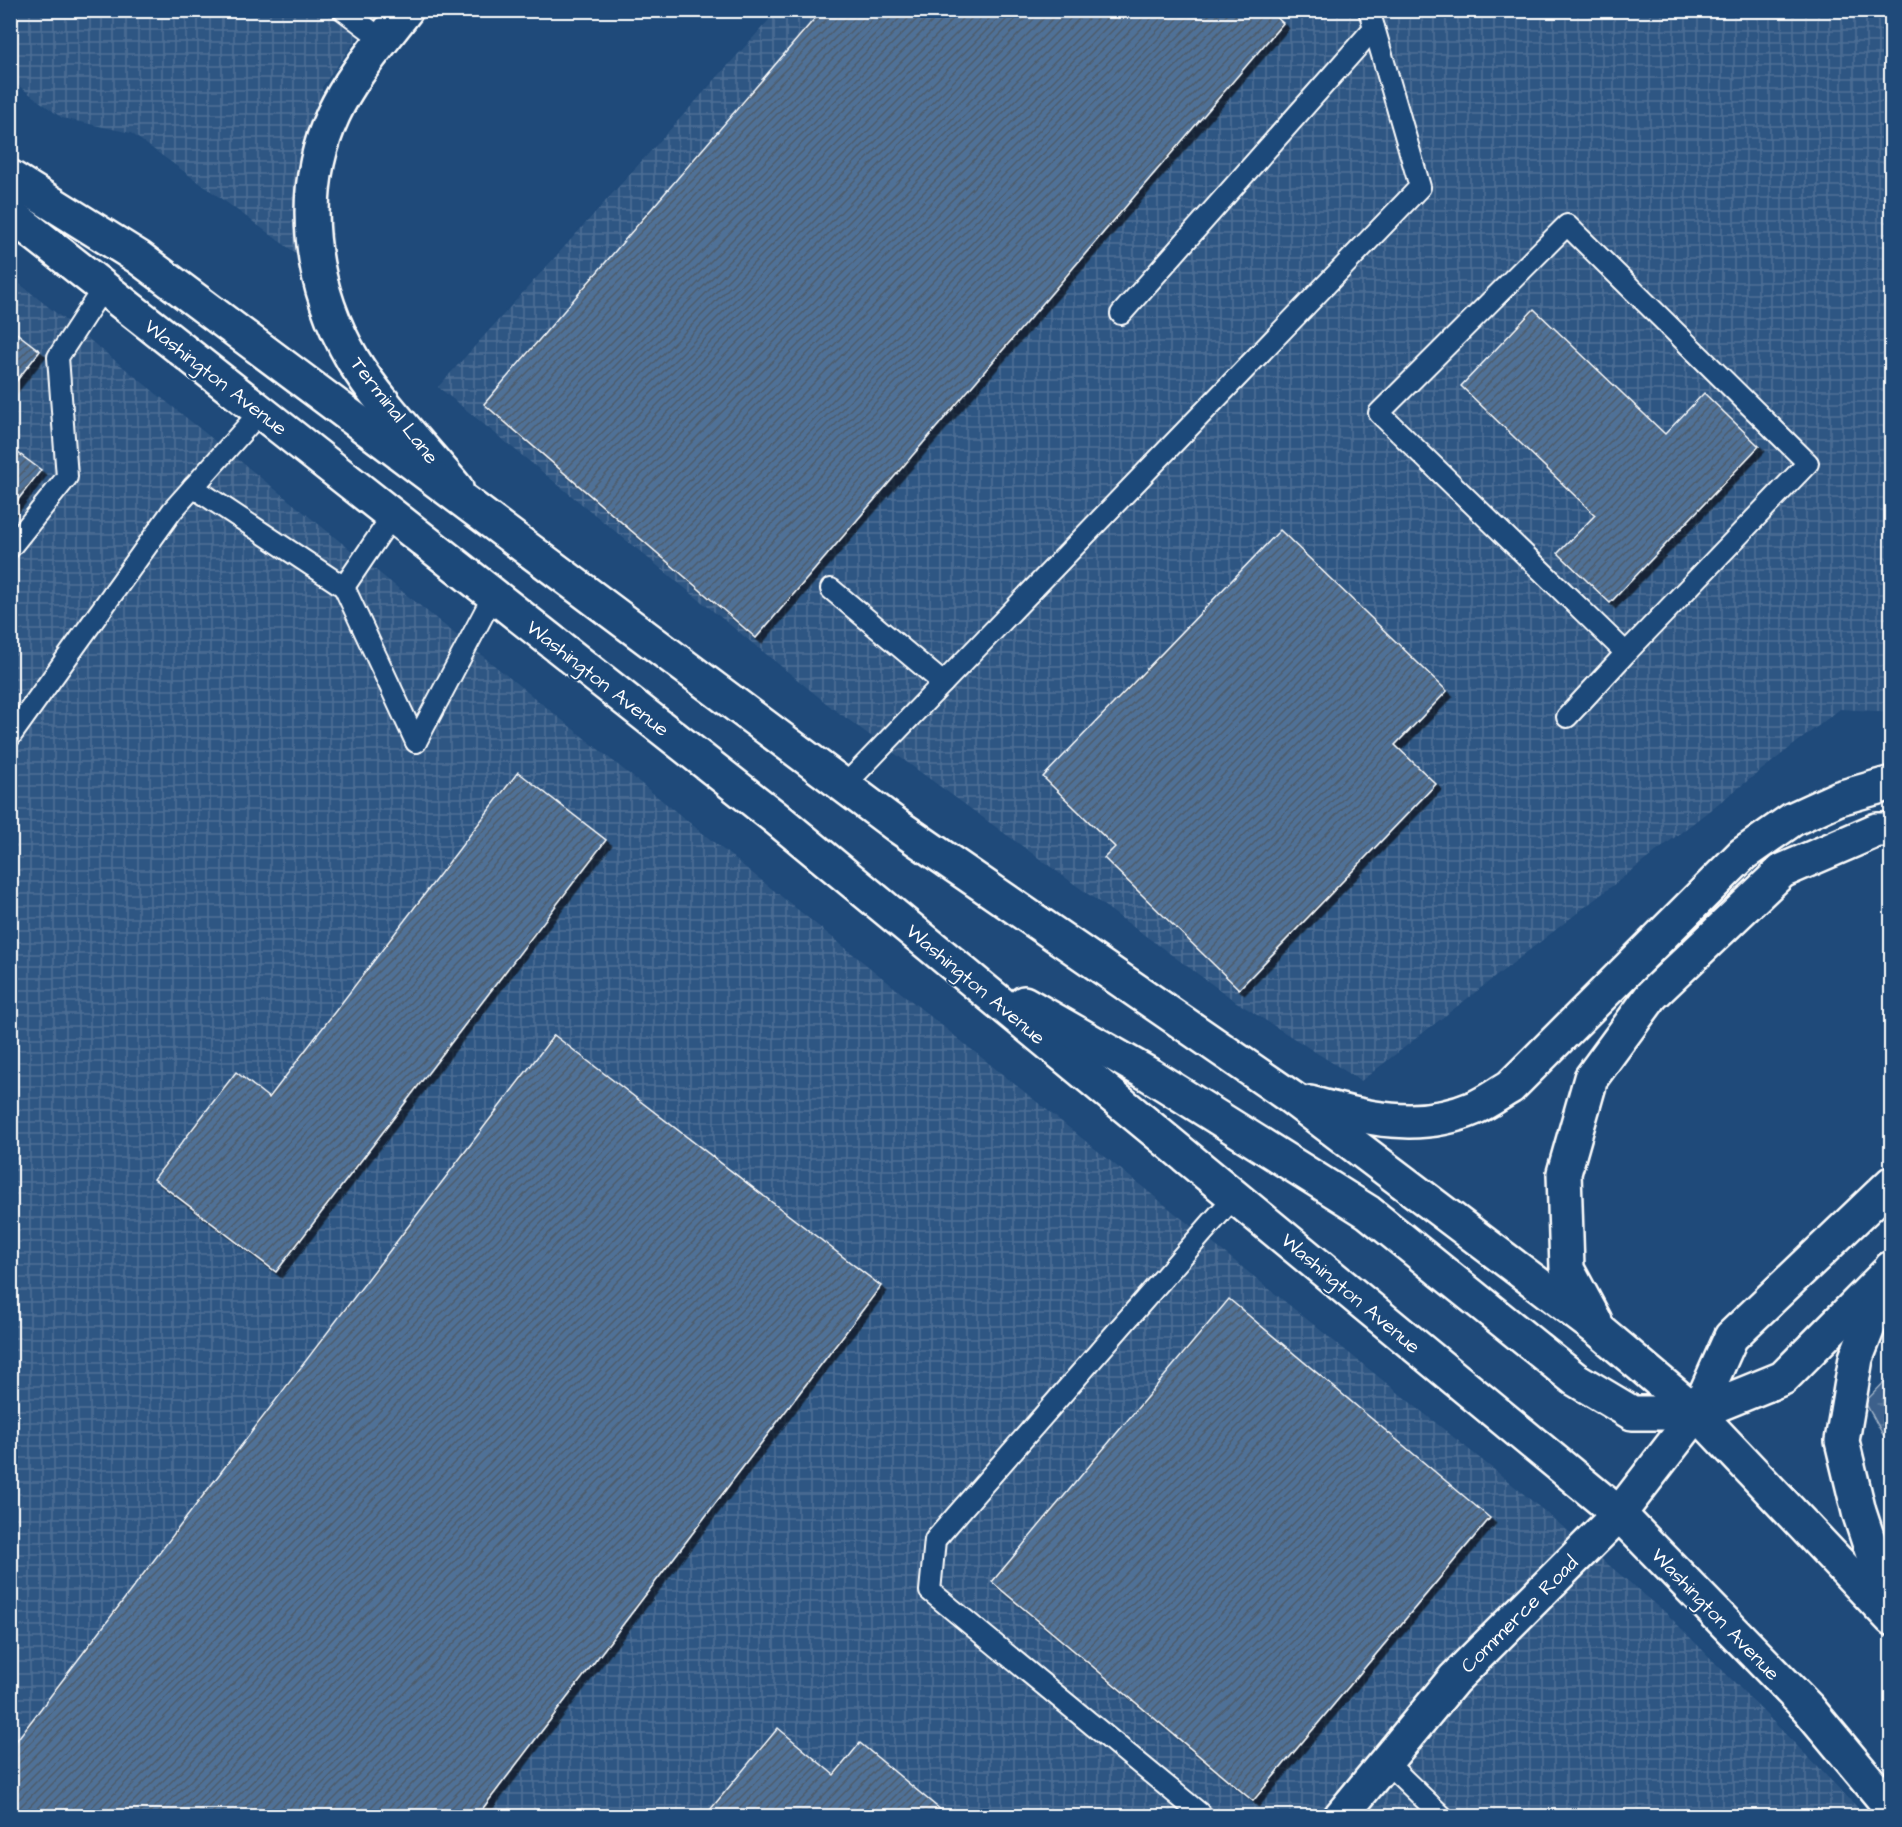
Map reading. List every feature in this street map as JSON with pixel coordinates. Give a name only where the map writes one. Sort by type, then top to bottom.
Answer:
[{"type":"main road","name":"Terminal Lane","points":[[406,10],[357,72],[333,116],[318,164],[312,214],[315,264],[329,312],[354,361],[472,508]]},
{"type":"main road","points":[[10,177],[138,257],[898,827],[1292,1098],[1600,1331],[1697,1413],[1892,1619]]},
{"type":"main road","name":"Washington Avenue","points":[[10,214],[776,818],[1619,1514],[1808,1708],[1892,1809]]},
{"type":"main road","points":[[1292,1098],[1369,1119],[1396,1122],[1434,1120],[1474,1108],[1510,1087],[1743,854],[1793,819],[1839,798],[1892,783]]},
{"type":"main road","points":[[1600,1331],[1567,1269],[1564,1173],[1591,1078],[1652,995],[1782,871],[1877,830],[1892,830]]},
{"type":"main road","points":[[944,957],[1150,1075],[1368,1212],[1575,1379],[1632,1413],[1697,1413],[1783,1378],[1891,1268]]},
{"type":"main road","name":"Commerce Road","points":[[1341,1816],[1454,1679],[1619,1514],[1697,1413],[1731,1337],[1892,1183]]},
{"type":"main road","points":[[1891,1268],[1856,1358],[1842,1441],[1859,1512],[1892,1611]]},
{"type":"lane","points":[[343,10],[382,40]]},
{"type":"lane","points":[[1121,314],[1371,19]]},
{"type":"lane","points":[[844,786],[1420,187],[1371,19]]},
{"type":"lane","points":[[1567,717],[1808,463],[1567,225],[1380,413],[1626,653]]},
{"type":"lane","points":[[10,548],[67,477],[58,357],[103,288]]},
{"type":"lane","points":[[10,736],[172,511],[260,412]]},
{"type":"lane","points":[[193,487],[344,587],[416,742],[493,596]]},
{"type":"lane","points":[[344,587],[392,516]]},
{"type":"lane","points":[[831,589],[943,683]]},
{"type":"lane","points":[[1203,1816],[930,1591],[935,1540],[1234,1197]]},
{"type":"lane","points":[[1386,1762],[1442,1816]]},
{"type":"lane","points":[[1886,1816],[1892,1809]]},
{"type":"shaded area","points":[[11,11],[377,11],[322,87],[337,283],[131,133],[62,118],[11,80]]},
{"type":"shaded area","points":[[777,11],[1891,11],[1891,712],[1840,709],[1361,1081],[1235,1001],[831,707],[438,387]]},
{"type":"shaded area","points":[[10,276],[1508,1481],[1665,1612],[1866,1816],[11,1816]]},
{"type":"green space","points":[[1891,1375],[1891,1449],[1865,1402]]},
{"type":"building","points":[[822,10],[1268,10],[1283,23],[756,638],[484,404]]},
{"type":"building","points":[[1534,309],[1665,434],[1704,393],[1759,446],[1610,603],[1558,553],[1595,515],[1461,386]]},
{"type":"building","points":[[10,328],[40,351],[10,389]]},
{"type":"building","points":[[10,447],[41,470],[10,510]]},
{"type":"building","points":[[1280,530],[1447,691],[1395,745],[1436,784],[1239,989],[1104,858],[1115,847],[1043,777]]},
{"type":"building","points":[[518,772],[606,840],[276,1272],[154,1179],[236,1072],[269,1098]]},
{"type":"building","points":[[554,1035],[881,1286],[477,1816],[10,1816],[10,1749]]},
{"type":"building","points":[[1229,1299],[1490,1518],[1253,1801],[992,1582]]},
{"type":"building","points":[[778,1728],[834,1775],[860,1743],[948,1816],[705,1816]]}]
